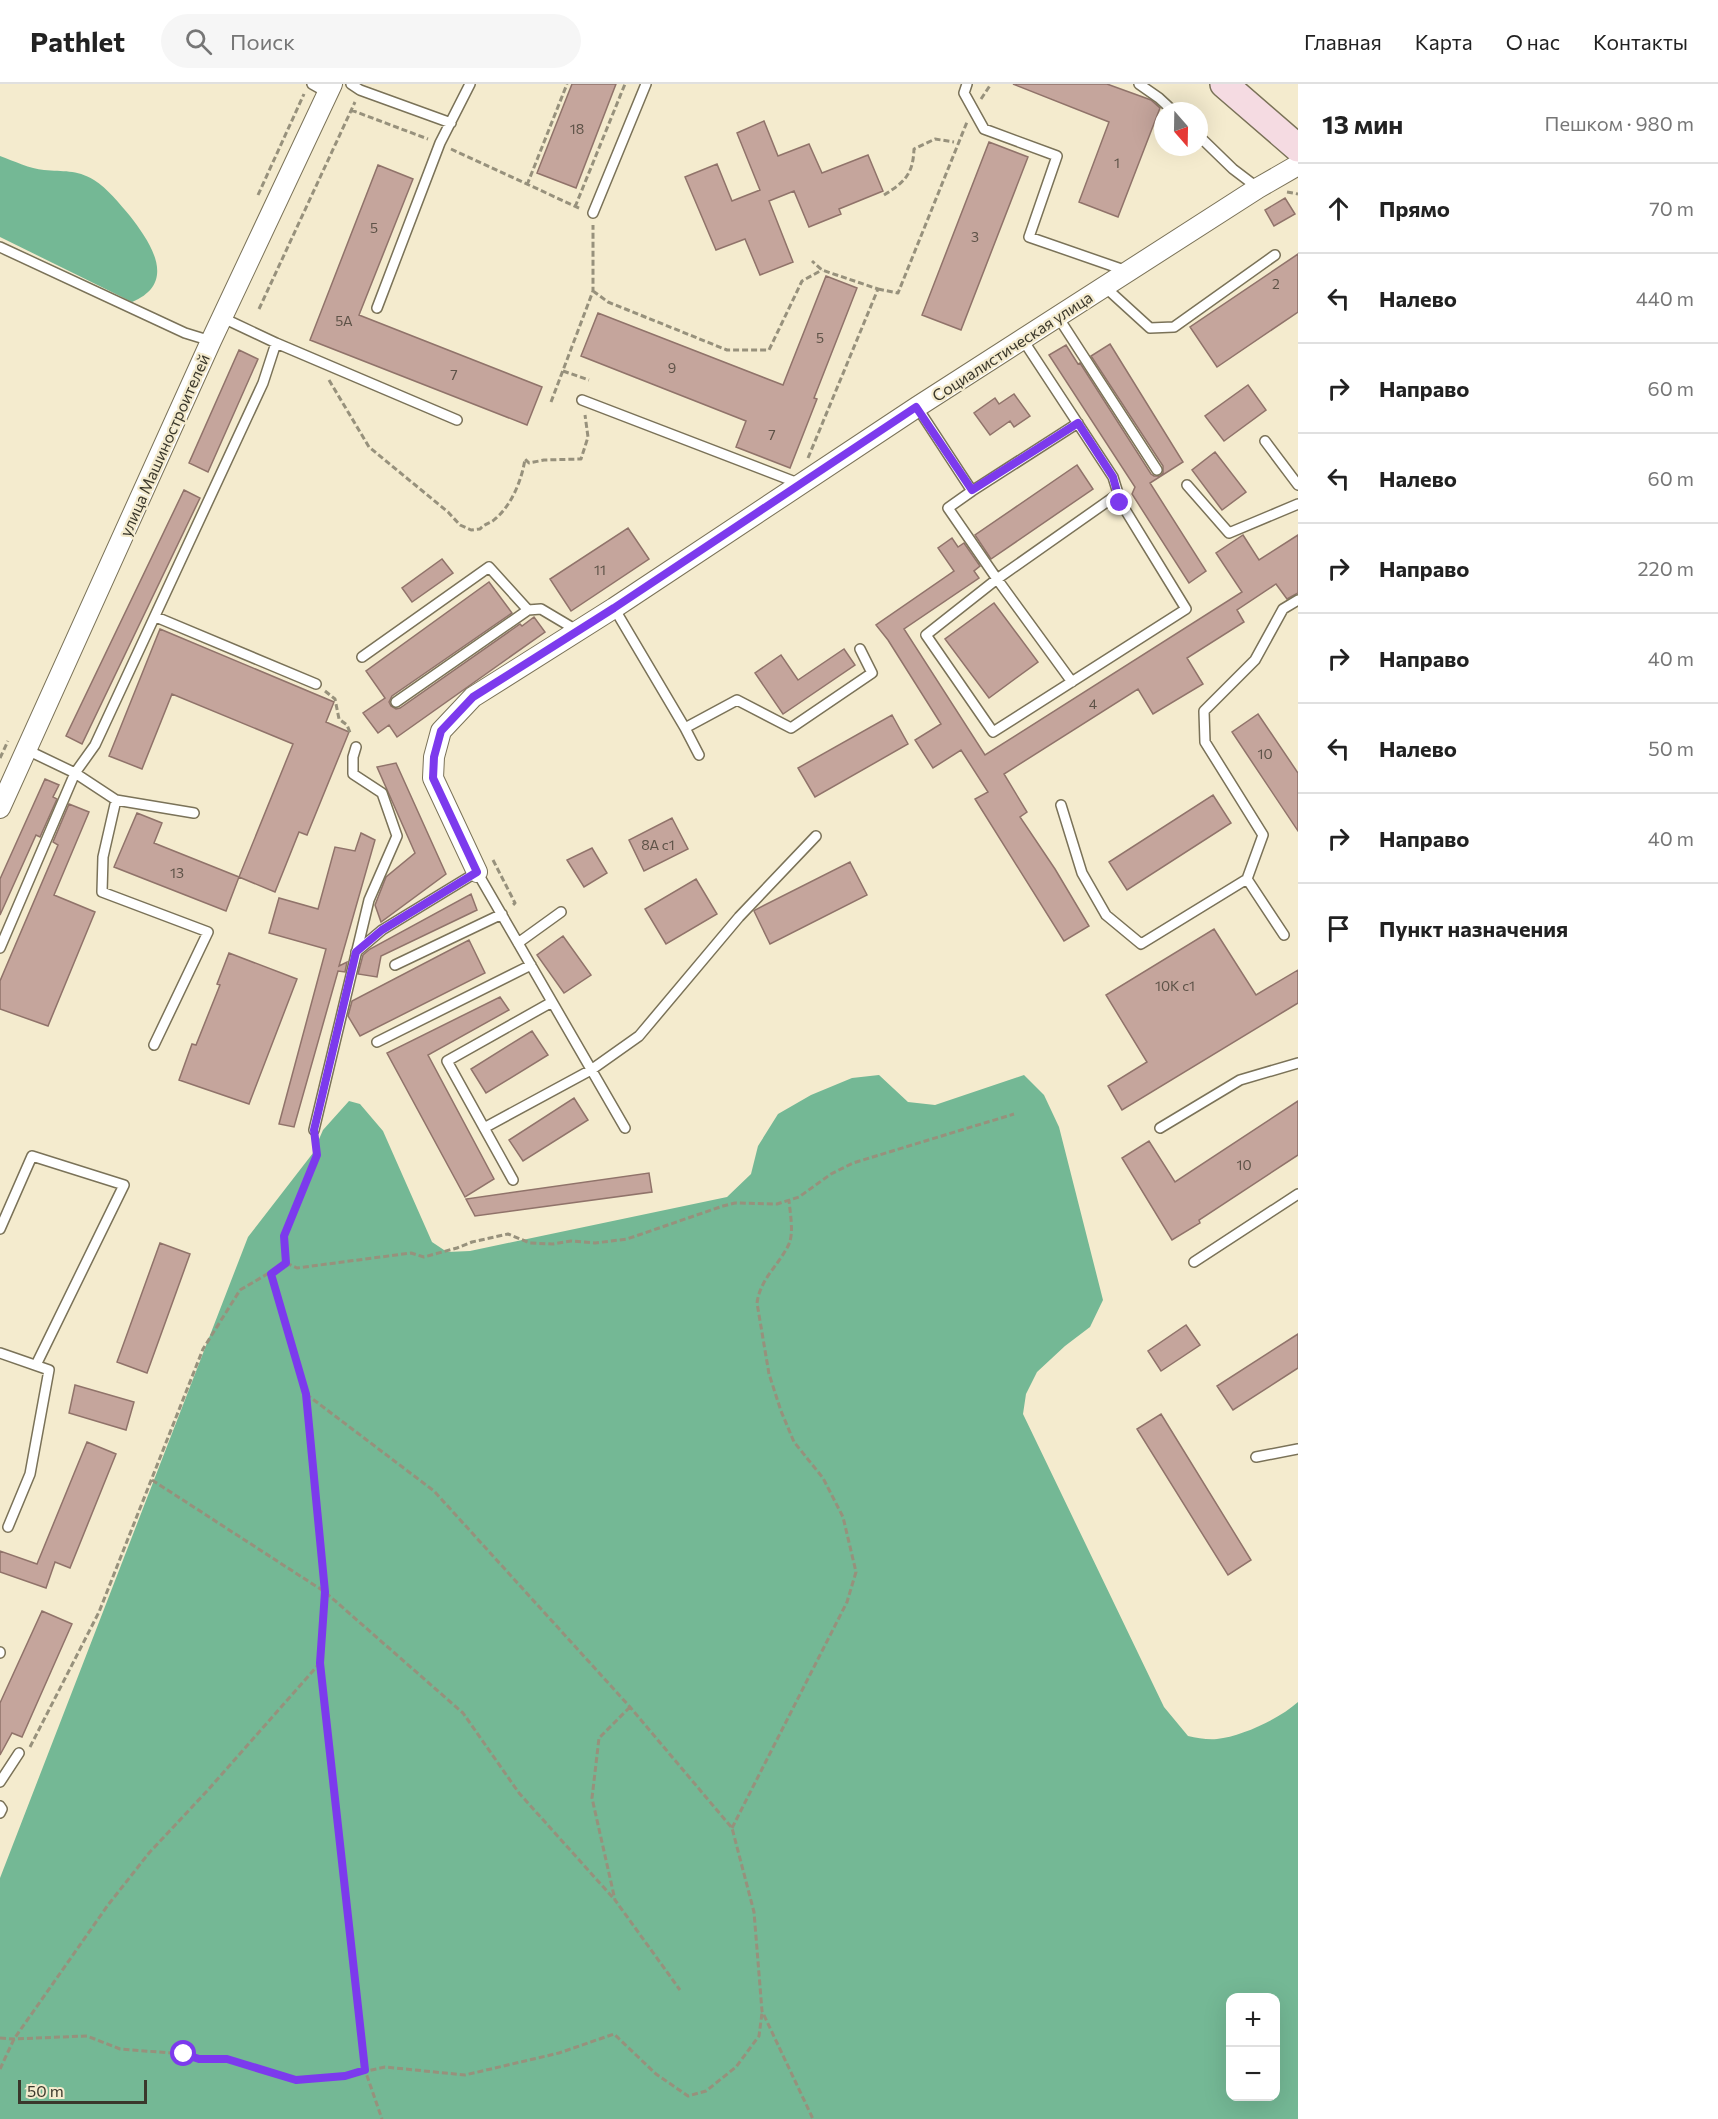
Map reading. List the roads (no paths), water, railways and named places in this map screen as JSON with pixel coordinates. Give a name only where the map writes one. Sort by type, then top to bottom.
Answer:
[{"type":"main road","points":[[1224,84],[1298,148]]},
{"type":"street","name":"улица Машиностроителей","points":[[0,808],[223,318],[324,87]]},
{"type":"street","name":"Социалистическая улица","points":[[477,872],[433,778],[434,757],[441,731],[473,697],[614,608],[916,407],[1258,188],[1298,165]]},
{"type":"lane","points":[[351,84],[360,90],[451,123]]},
{"type":"lane","points":[[377,308],[440,144],[470,84]]},
{"type":"lane","points":[[592,213],[646,84]]},
{"type":"lane","points":[[967,84],[964,93],[984,129],[1058,156],[1029,237],[1129,271]]},
{"type":"lane","points":[[1139,84],[1163,102]]},
{"type":"lane","points":[[1208,145],[1233,169],[1258,188]]},
{"type":"lane","points":[[0,247],[185,333],[211,341]]},
{"type":"lane","points":[[1105,287],[1150,328],[1174,327],[1275,255]]},
{"type":"lane","points":[[1058,317],[1157,470]]},
{"type":"lane","points":[[223,318],[457,420]]},
{"type":"lane","points":[[1023,340],[1113,477],[1118,494],[1120,503],[1186,609],[993,732],[926,635],[997,579],[1118,494]]},
{"type":"lane","points":[[0,948],[75,773],[95,745],[263,383],[276,343]]},
{"type":"lane","points":[[586,402],[800,484]]},
{"type":"lane","points":[[916,407],[972,490]]},
{"type":"lane","points":[[1072,682],[948,508],[972,490],[1078,423]]},
{"type":"lane","points":[[1265,441],[1298,485]]},
{"type":"lane","points":[[1187,485],[1229,533],[1298,504]]},
{"type":"lane","points":[[362,657],[489,567],[528,610]]},
{"type":"lane","points":[[1061,805],[1082,873],[1106,915],[1141,945],[1246,879],[1263,835],[1205,742],[1204,711],[1255,660],[1283,609],[1298,600]]},
{"type":"lane","points":[[614,608],[699,755]]},
{"type":"lane","points":[[396,702],[528,610],[541,609],[578,631]]},
{"type":"lane","points":[[156,617],[316,684]]},
{"type":"lane","points":[[685,728],[737,700],[790,728],[872,673],[860,649]]},
{"type":"lane","points":[[314,1130],[369,900],[397,836],[382,793],[353,774],[353,757],[356,747]]},
{"type":"lane","points":[[27,750],[75,773],[116,800],[194,813]]},
{"type":"lane","points":[[116,800],[103,857],[102,892],[208,933],[154,1045]]},
{"type":"lane","points":[[484,1128],[591,1070],[639,1036],[739,917],[816,836]]},
{"type":"lane","points":[[356,952],[382,930],[477,872],[625,1128]]},
{"type":"lane","points":[[1246,879],[1284,935]]},
{"type":"lane","points":[[518,943],[561,912]]},
{"type":"lane","points":[[395,965],[502,914]]},
{"type":"lane","points":[[378,1042],[531,965]]},
{"type":"lane","points":[[513,1180],[447,1061],[552,1002]]},
{"type":"lane","points":[[1160,1128],[1240,1080],[1298,1063]]},
{"type":"lane","points":[[0,1230],[32,1156],[124,1185],[36,1365]]},
{"type":"lane","points":[[1194,1262],[1298,1194]]},
{"type":"lane","points":[[0,1353],[48,1370],[30,1474],[8,1527]]},
{"type":"lane","points":[[1256,1457],[1298,1449]]},
{"type":"lane","points":[[0,1782],[19,1753]]},
{"type":"lane","points":[[0,1806],[0,1813]]}]
